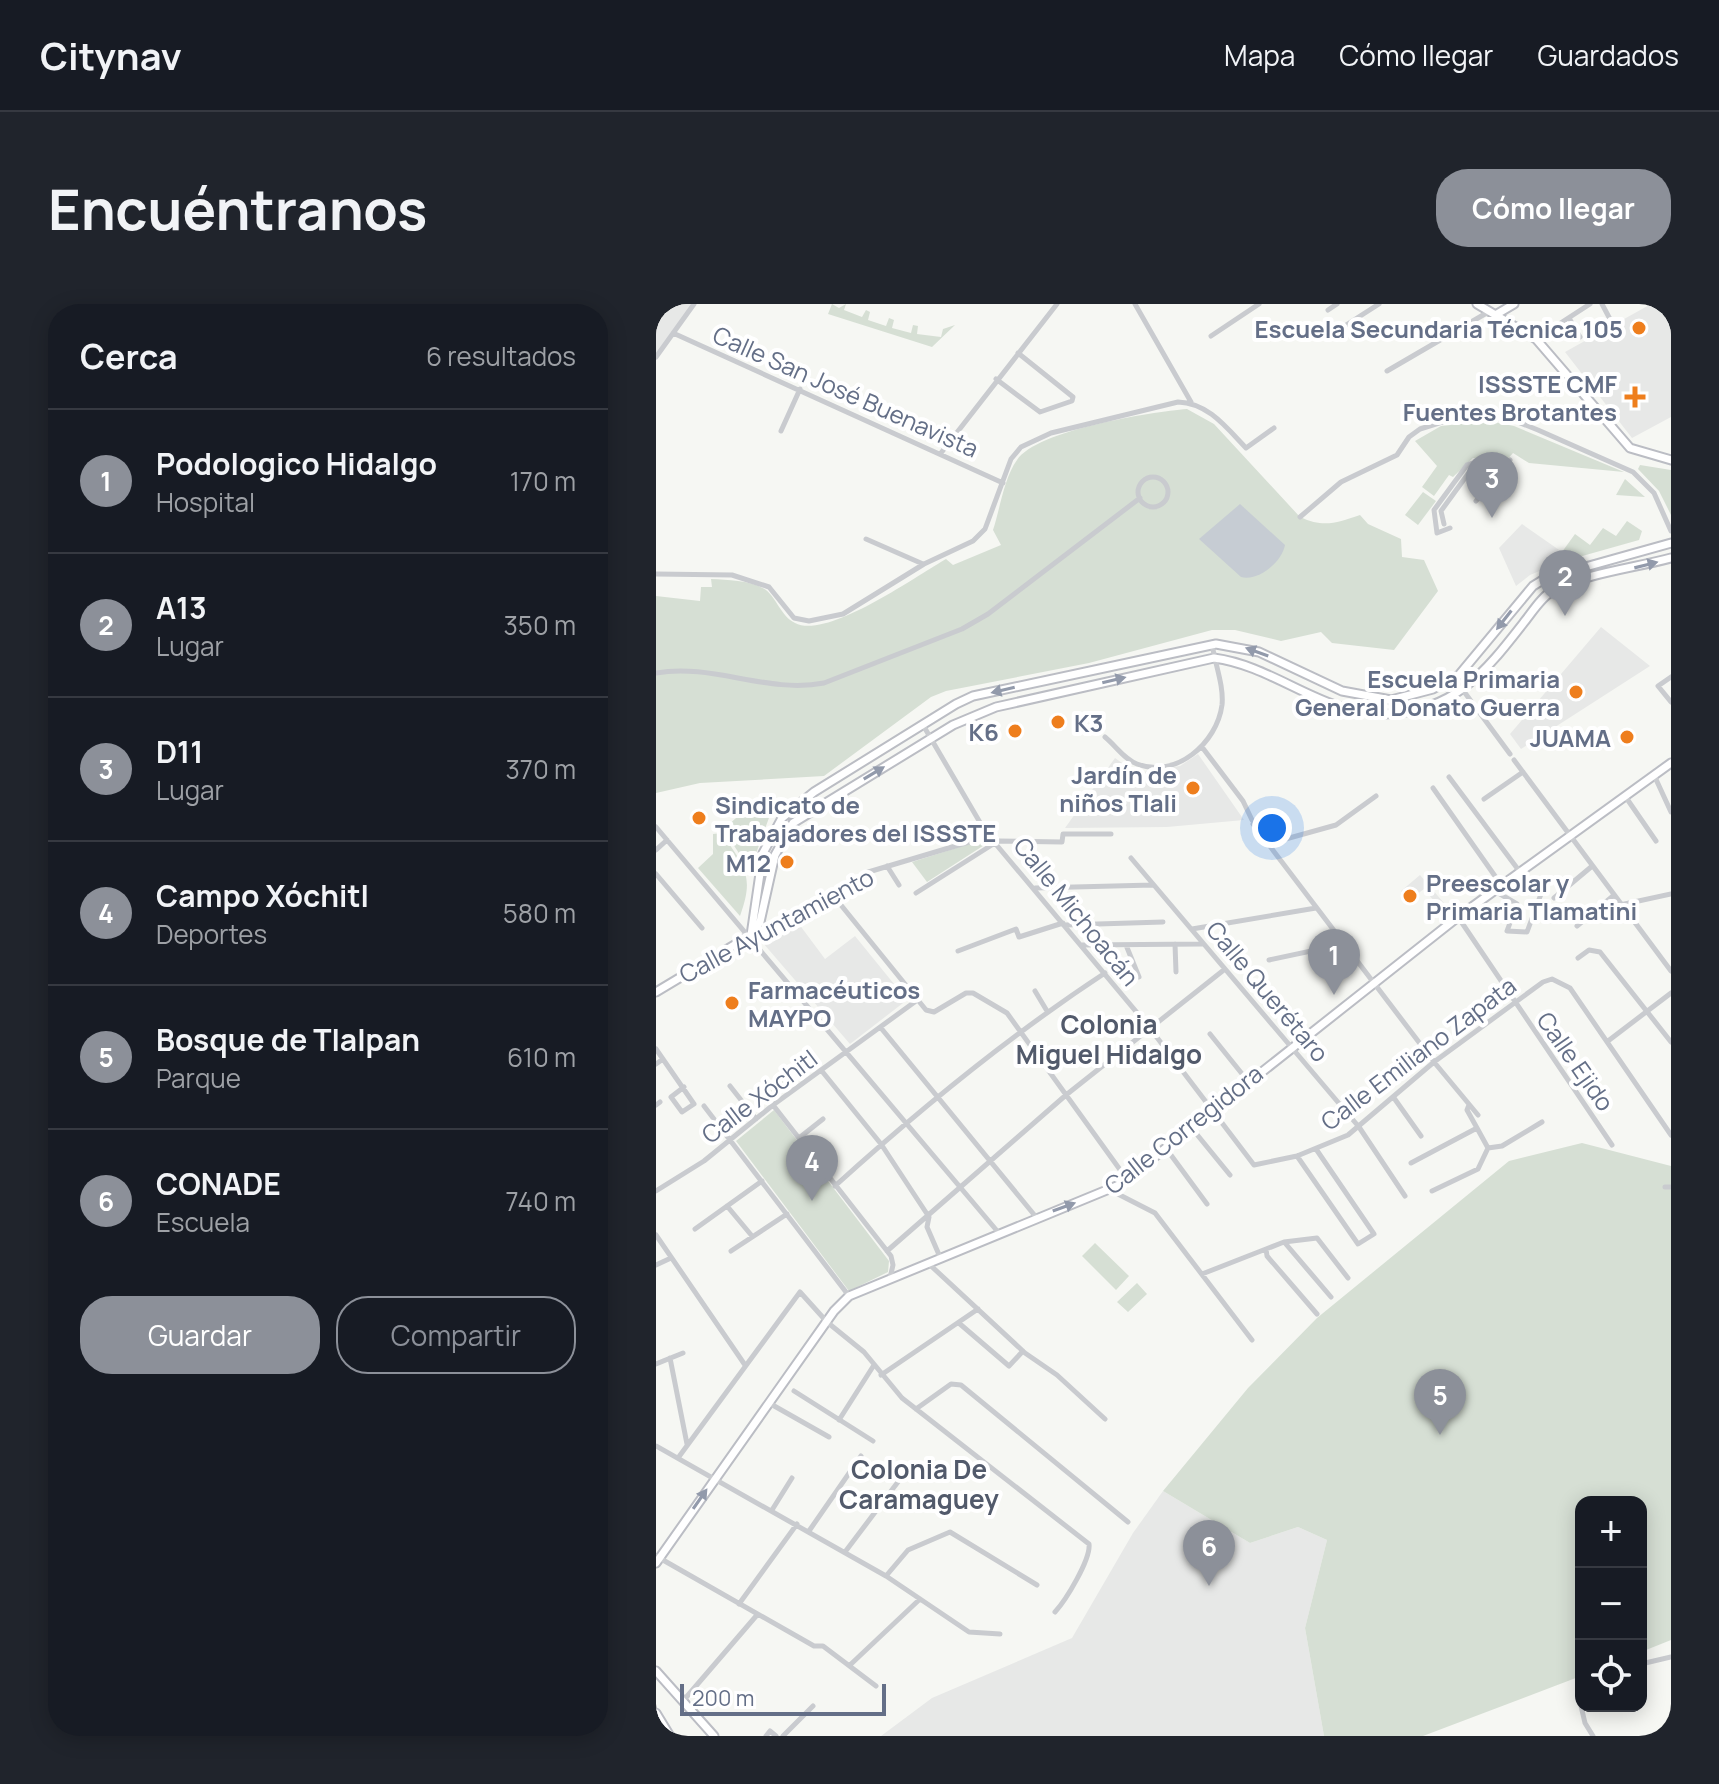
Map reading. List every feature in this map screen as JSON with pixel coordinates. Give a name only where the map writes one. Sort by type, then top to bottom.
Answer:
[{"type":"street","points":[[656,357],[694,304]]},
{"type":"street","points":[[941,453],[1057,304]]},
{"type":"street","points":[[1144,304],[1136,306],[1191,402],[1212,414],[1246,448],[1274,428]]},
{"type":"street","points":[[1211,336],[1259,304]]},
{"type":"street","points":[[1328,310],[1337,304]]},
{"type":"street","points":[[1329,336],[1379,304]]},
{"type":"street","points":[[1477,304],[1536,339],[1622,442],[1641,454],[1671,460]]},
{"type":"street","points":[[1387,371],[1514,304]]},
{"type":"street","points":[[1536,339],[1590,304]]},
{"type":"street","points":[[1602,304],[1611,321]]},
{"type":"street","points":[[1569,318],[1580,337]]},
{"type":"street","name":"Calle San José Buenavista","points":[[673,333],[1003,483]]},
{"type":"street","points":[[996,379],[1040,412],[1072,401],[1073,397],[1018,353]]},
{"type":"street","points":[[781,431],[800,389]]},
{"type":"street","points":[[656,574],[718,574],[754,580],[769,587],[794,618],[809,621],[843,614],[924,564],[973,541],[985,529],[1011,459],[1021,447],[1051,433],[1148,408],[1191,402]]},
{"type":"street","points":[[1300,517],[1341,482],[1397,455],[1409,437],[1420,429],[1458,417],[1483,415],[1508,418],[1633,472],[1654,493],[1671,531]]},
{"type":"street","points":[[1450,528],[1437,533],[1432,520],[1446,489],[1474,460],[1486,463],[1491,481]]},
{"type":"street","points":[[1476,501],[1510,460]]},
{"type":"street","points":[[1444,524],[1442,508],[1473,467],[1484,468],[1491,481]]},
{"type":"street","points":[[1158,478],[1166,485],[1168,496],[1161,505],[1149,506],[1140,498],[1139,487],[1147,479],[1158,478]]},
{"type":"street","points":[[656,673],[695,670],[802,687],[824,683],[962,629],[988,614],[1140,498]]},
{"type":"street","points":[[866,539],[924,564]]},
{"type":"street","points":[[751,935],[768,841],[782,818],[804,799],[922,723],[973,696],[1212,644],[1259,652],[1342,691],[1375,699],[1420,693],[1454,678],[1533,586],[1546,578],[1671,543]]},
{"type":"street","points":[[1618,557],[1621,571]]},
{"type":"street","points":[[751,935],[760,922],[779,843],[793,823],[966,718],[996,707],[1214,658],[1244,663],[1333,706],[1362,713],[1411,712],[1463,691],[1483,675],[1553,590],[1671,558]]},
{"type":"street","points":[[1105,737],[1125,758],[1151,768],[1177,763],[1202,747],[1214,731],[1222,707],[1212,644]]},
{"type":"street","points":[[1671,677],[1658,686],[1671,702]]},
{"type":"street","points":[[1454,678],[1569,838],[1671,971]]},
{"type":"street","name":"Calle Michoacán","points":[[922,723],[987,833],[998,841],[1149,1027],[1251,1163]]},
{"type":"street","points":[[1202,747],[1243,801],[1252,822],[1268,844],[1478,1115]]},
{"type":"street","name":"Calle Corregidora","points":[[657,1559],[827,1322],[849,1296],[998,1232],[1110,1190],[1458,917],[1671,763]]},
{"type":"street","points":[[1484,799],[1523,772]]},
{"type":"street","points":[[1654,775],[1671,812]]},
{"type":"street","points":[[1433,788],[1498,888],[1517,904],[1507,931],[1527,932],[1541,894],[1518,874],[1449,777]]},
{"type":"street","points":[[1268,844],[1336,825],[1376,796]]},
{"type":"street","points":[[1625,796],[1656,841]]},
{"type":"street","points":[[804,799],[811,810]]},
{"type":"street","points":[[656,827],[751,935],[998,1232]]},
{"type":"street","name":"Calle Ayuntamiento","points":[[656,992],[751,935],[765,931],[865,873],[987,833]]},
{"type":"street","points":[[916,893],[998,841],[1062,842],[1063,834],[1111,834]]},
{"type":"street","points":[[656,850],[667,840]]},
{"type":"street","name":"Calle Querétaro","points":[[1131,858],[1359,1127],[1405,1196]]},
{"type":"street","points":[[887,866],[899,885]]},
{"type":"street","points":[[1554,898],[1591,867]]},
{"type":"street","points":[[656,874],[702,928]]},
{"type":"street","points":[[1035,888],[1154,885]]},
{"type":"street","points":[[832,894],[916,1001],[934,1012],[973,993],[1000,1008],[1021,1031],[1126,1178]]},
{"type":"street","points":[[1620,905],[1671,894]]},
{"type":"street","points":[[1577,926],[1613,896]]},
{"type":"street","points":[[1191,929],[1317,908]]},
{"type":"street","name":"Calle Ejido","points":[[1458,917],[1612,1145]]},
{"type":"street","points":[[958,951],[1016,929],[1019,937],[1064,924],[1163,922]]},
{"type":"street","points":[[1175,944],[1176,972]]},
{"type":"street","points":[[1082,945],[1203,944]]},
{"type":"street","points":[[1269,960],[1344,944]]},
{"type":"street","points":[[1126,945],[1139,977]]},
{"type":"street","points":[[1578,958],[1589,950],[1600,952],[1671,1042]]},
{"type":"street","points":[[887,1251],[1066,1095],[1225,969]]},
{"type":"street","points":[[835,1186],[907,1122],[1021,1031],[1105,973]]},
{"type":"street","name":"Calle Emiliano Zapata","points":[[1251,1163],[1260,1166],[1297,1156],[1359,1127],[1434,1062],[1543,982],[1560,981],[1570,988],[1608,1041]]},
{"type":"street","points":[[1035,991],[1047,1011]]},
{"type":"street","points":[[1671,993],[1608,1041],[1671,1135]]},
{"type":"street","name":"Calle Xóchitl","points":[[656,1191],[731,1140],[773,1105],[916,1001]]},
{"type":"street","points":[[881,1028],[1036,1217]]},
{"type":"street","points":[[1210,1034],[1247,1080]]},
{"type":"street","points":[[656,1049],[684,1087],[694,1104],[682,1112],[671,1097],[684,1087]]},
{"type":"street","points":[[656,1064],[663,1059]]},
{"type":"street","points":[[821,1070],[881,1144],[929,1217],[927,1227],[940,1257]]},
{"type":"street","points":[[730,1086],[756,1119]]},
{"type":"street","points":[[1394,1097],[1421,1136]]},
{"type":"street","points":[[1469,1104],[1467,1110],[1488,1148]]},
{"type":"street","points":[[773,1105],[887,1251],[893,1265],[890,1278]]},
{"type":"street","points":[[704,1106],[849,1296]]},
{"type":"street","points":[[799,1138],[823,1119]]},
{"type":"street","points":[[1488,1148],[1502,1146],[1542,1122]]},
{"type":"street","points":[[1189,1126],[1230,1175]]},
{"type":"street","points":[[1411,1163],[1477,1128]]},
{"type":"street","points":[[1164,1147],[1207,1204]]},
{"type":"street","points":[[1432,1191],[1478,1169],[1488,1148]]},
{"type":"street","points":[[1297,1156],[1358,1244],[1374,1234],[1316,1149]]},
{"type":"street","points":[[695,1229],[762,1181]]},
{"type":"street","points":[[1110,1190],[1155,1213],[1252,1340]]},
{"type":"street","points":[[727,1206],[752,1236]]},
{"type":"street","points":[[731,1251],[787,1214]]},
{"type":"street","points":[[656,1235],[745,1365]]},
{"type":"street","points":[[1202,1274],[1284,1242],[1317,1238],[1348,1278]]},
{"type":"street","points":[[1284,1242],[1331,1297]]},
{"type":"street","points":[[1266,1249],[1267,1256],[1317,1314]]},
{"type":"street","points":[[656,1265],[671,1258]]},
{"type":"street","points":[[928,1262],[1023,1351],[1057,1375],[1105,1419]]},
{"type":"street","points":[[678,1458],[797,1293],[803,1294],[827,1322],[857,1345],[881,1375],[916,1409],[1089,1544],[1090,1551],[1079,1569],[1076,1585],[1055,1612]]},
{"type":"street","points":[[881,1375],[978,1309]]},
{"type":"street","points":[[960,1324],[1009,1366],[1023,1351]]},
{"type":"street","points":[[656,1364],[683,1353]]},
{"type":"street","points":[[670,1358],[687,1444]]},
{"type":"street","points":[[839,1420],[874,1365]]},
{"type":"street","points":[[916,1409],[951,1384],[961,1385],[1128,1522]]},
{"type":"street","points":[[794,1391],[873,1441]]},
{"type":"street","points":[[769,1403],[829,1437]]},
{"type":"street","points":[[656,1446],[886,1576],[969,1632],[1000,1634]]},
{"type":"street","points":[[809,1531],[861,1456]]},
{"type":"street","points":[[845,1552],[910,1466]]},
{"type":"street","points":[[772,1510],[792,1478]]},
{"type":"street","points":[[739,1604],[797,1524]]},
{"type":"street","points":[[886,1576],[908,1550],[950,1532],[1037,1585]]},
{"type":"street","points":[[657,1559],[814,1646],[823,1646],[876,1686]]},
{"type":"street","points":[[850,1665],[920,1599]]},
{"type":"street","points":[[683,1701],[757,1615]]},
{"type":"street","points":[[1647,1663],[1671,1657]]},
{"type":"street","points":[[656,1671],[714,1736]]},
{"type":"street","points":[[783,1736],[813,1706]]},
{"type":"street","points":[[1582,1712],[1593,1736]]},
{"type":"street","points":[[656,1713],[670,1736]]},
{"type":"street","points":[[762,1724],[771,1734]]},
{"type":"shaded area","points":[[656,304],[693,304],[656,355]]},
{"type":"shaded area","points":[[832,304],[839,308],[846,304],[844,310],[862,317],[866,310],[870,312],[868,320],[886,326],[889,318],[894,320],[892,328],[911,333],[913,325],[918,326],[917,334],[941,337],[943,329],[955,325],[932,347],[828,314]]},
{"type":"shaded area","name":"Escuela Secundaria Técnica 105","points":[[1651,304],[1671,304],[1671,417],[1632,438],[1565,352]]},
{"type":"shaded area","points":[[1187,409],[1214,424],[1300,517],[1330,523],[1360,515],[1368,524],[1401,539],[1402,557],[1424,560],[1438,591],[1394,650],[1332,643],[1321,632],[1281,641],[1235,630],[1212,630],[1089,663],[946,691],[931,697],[824,776],[700,783],[656,793],[656,596],[700,601],[701,587],[712,587],[711,579],[739,581],[766,590],[795,623],[809,626],[828,623],[871,604],[946,559],[953,565],[1001,545],[993,530],[1003,494],[1017,460],[1029,449],[1070,431],[1096,424]]},
{"type":"shaded area","points":[[1489,421],[1514,426],[1624,472],[1529,463],[1513,453],[1494,474],[1485,460],[1473,458],[1453,477],[1449,475],[1434,496],[1422,487],[1437,466],[1415,441],[1441,426]]},
{"type":"shaded area","points":[[1640,465],[1671,470],[1671,515],[1659,491],[1638,469]]},
{"type":"shaded area","points":[[1625,479],[1645,497],[1616,495]]},
{"type":"shaded area","points":[[1423,492],[1436,501],[1418,525],[1405,515]]},
{"type":"shaded area","points":[[1240,504],[1285,545],[1279,558],[1268,569],[1248,578],[1241,577],[1199,539]]},
{"type":"shaded area","points":[[1627,521],[1642,531],[1639,540],[1561,562],[1562,552],[1575,534],[1590,545],[1603,528],[1616,536]]},
{"type":"shaded area","points":[[1522,524],[1562,552],[1561,562],[1530,575],[1516,586],[1499,548]]},
{"type":"shaded area","name":"Escuela Primaria General Donato Guerra","points":[[1601,627],[1650,666],[1521,749],[1510,734]]},
{"type":"shaded area","points":[[1198,754],[1244,820],[1167,827],[1065,828],[1115,758],[1142,777],[1146,771],[1180,766]]},
{"type":"shaded area","points":[[770,815],[750,870],[727,835],[726,827],[736,818]]},
{"type":"shaded area","points":[[722,833],[741,863],[747,881],[740,916],[698,868],[713,854],[713,834]]},
{"type":"shaded area","points":[[982,840],[989,842],[927,882],[912,862]]},
{"type":"shaded area","name":"Preescolar y Primaria Tlamatini","points":[[1420,875],[1449,909],[1444,913],[1424,889],[1409,900],[1401,891]]},
{"type":"shaded area","points":[[796,920],[825,959],[855,936],[907,1000],[850,1044],[763,943]]},
{"type":"shaded area","points":[[787,1071],[795,1082],[772,1099],[764,1088]]},
{"type":"shaded area","points":[[774,1110],[889,1261],[888,1272],[849,1291],[736,1141]]},
{"type":"shaded area","points":[[1582,1143],[1671,1166],[1671,1640],[1647,1650],[1647,1496],[1575,1496],[1575,1678],[1423,1736],[1324,1736],[1305,1628],[1327,1540],[1298,1527],[1250,1543],[1163,1491],[1248,1388],[1317,1318],[1509,1161]]},
{"type":"shaded area","points":[[1095,1243],[1129,1276],[1116,1290],[1082,1256]]},
{"type":"shaded area","points":[[1137,1283],[1147,1294],[1128,1312],[1117,1302]]},
{"type":"shaded area","points":[[1163,1491],[1250,1543],[1298,1527],[1327,1540],[1305,1628],[1324,1736],[881,1736],[932,1698],[1072,1638],[1133,1533]]},
{"type":"place","name":"Escuela Secundaria Técnica 105","points":[[1639,328]]},
{"type":"place","name":"ISSSTE CMF Fuentes Brotantes","points":[[1635,397]]},
{"type":"place","name":"D11","points":[[1492,518]]},
{"type":"place","name":"A13","points":[[1565,616]]},
{"type":"place","name":"Escuela Primaria General Donato Guerra","points":[[1576,692]]},
{"type":"place","name":"K3","points":[[1058,722]]},
{"type":"place","name":"K6","points":[[1015,731]]},
{"type":"place","name":"JUAMA","points":[[1627,737]]},
{"type":"place","name":"Jardín de niños Tlali","points":[[1193,788]]},
{"type":"place","name":"Sindicato de Trabajadores del ISSSTE","points":[[699,818]]},
{"type":"place","name":"M12","points":[[787,862]]},
{"type":"place","name":"Preescolar y Primaria Tlamatini","points":[[1410,896]]},
{"type":"place","name":"Podologico Hidalgo","points":[[1334,995]]},
{"type":"place","name":"Farmacéuticos MAYPO","points":[[732,1003]]},
{"type":"place","name":"Campo Xóchitl","points":[[812,1201]]},
{"type":"place","name":"Bosque de Tlalpan","points":[[1440,1435]]},
{"type":"place","name":"CONADE","points":[[1209,1586]]},
{"type":"district","name":"Colonia Miguel Hidalgo","points":[[1109,1039]]},
{"type":"district","name":"Colonia De Caramaguey","points":[[919,1484]]}]
